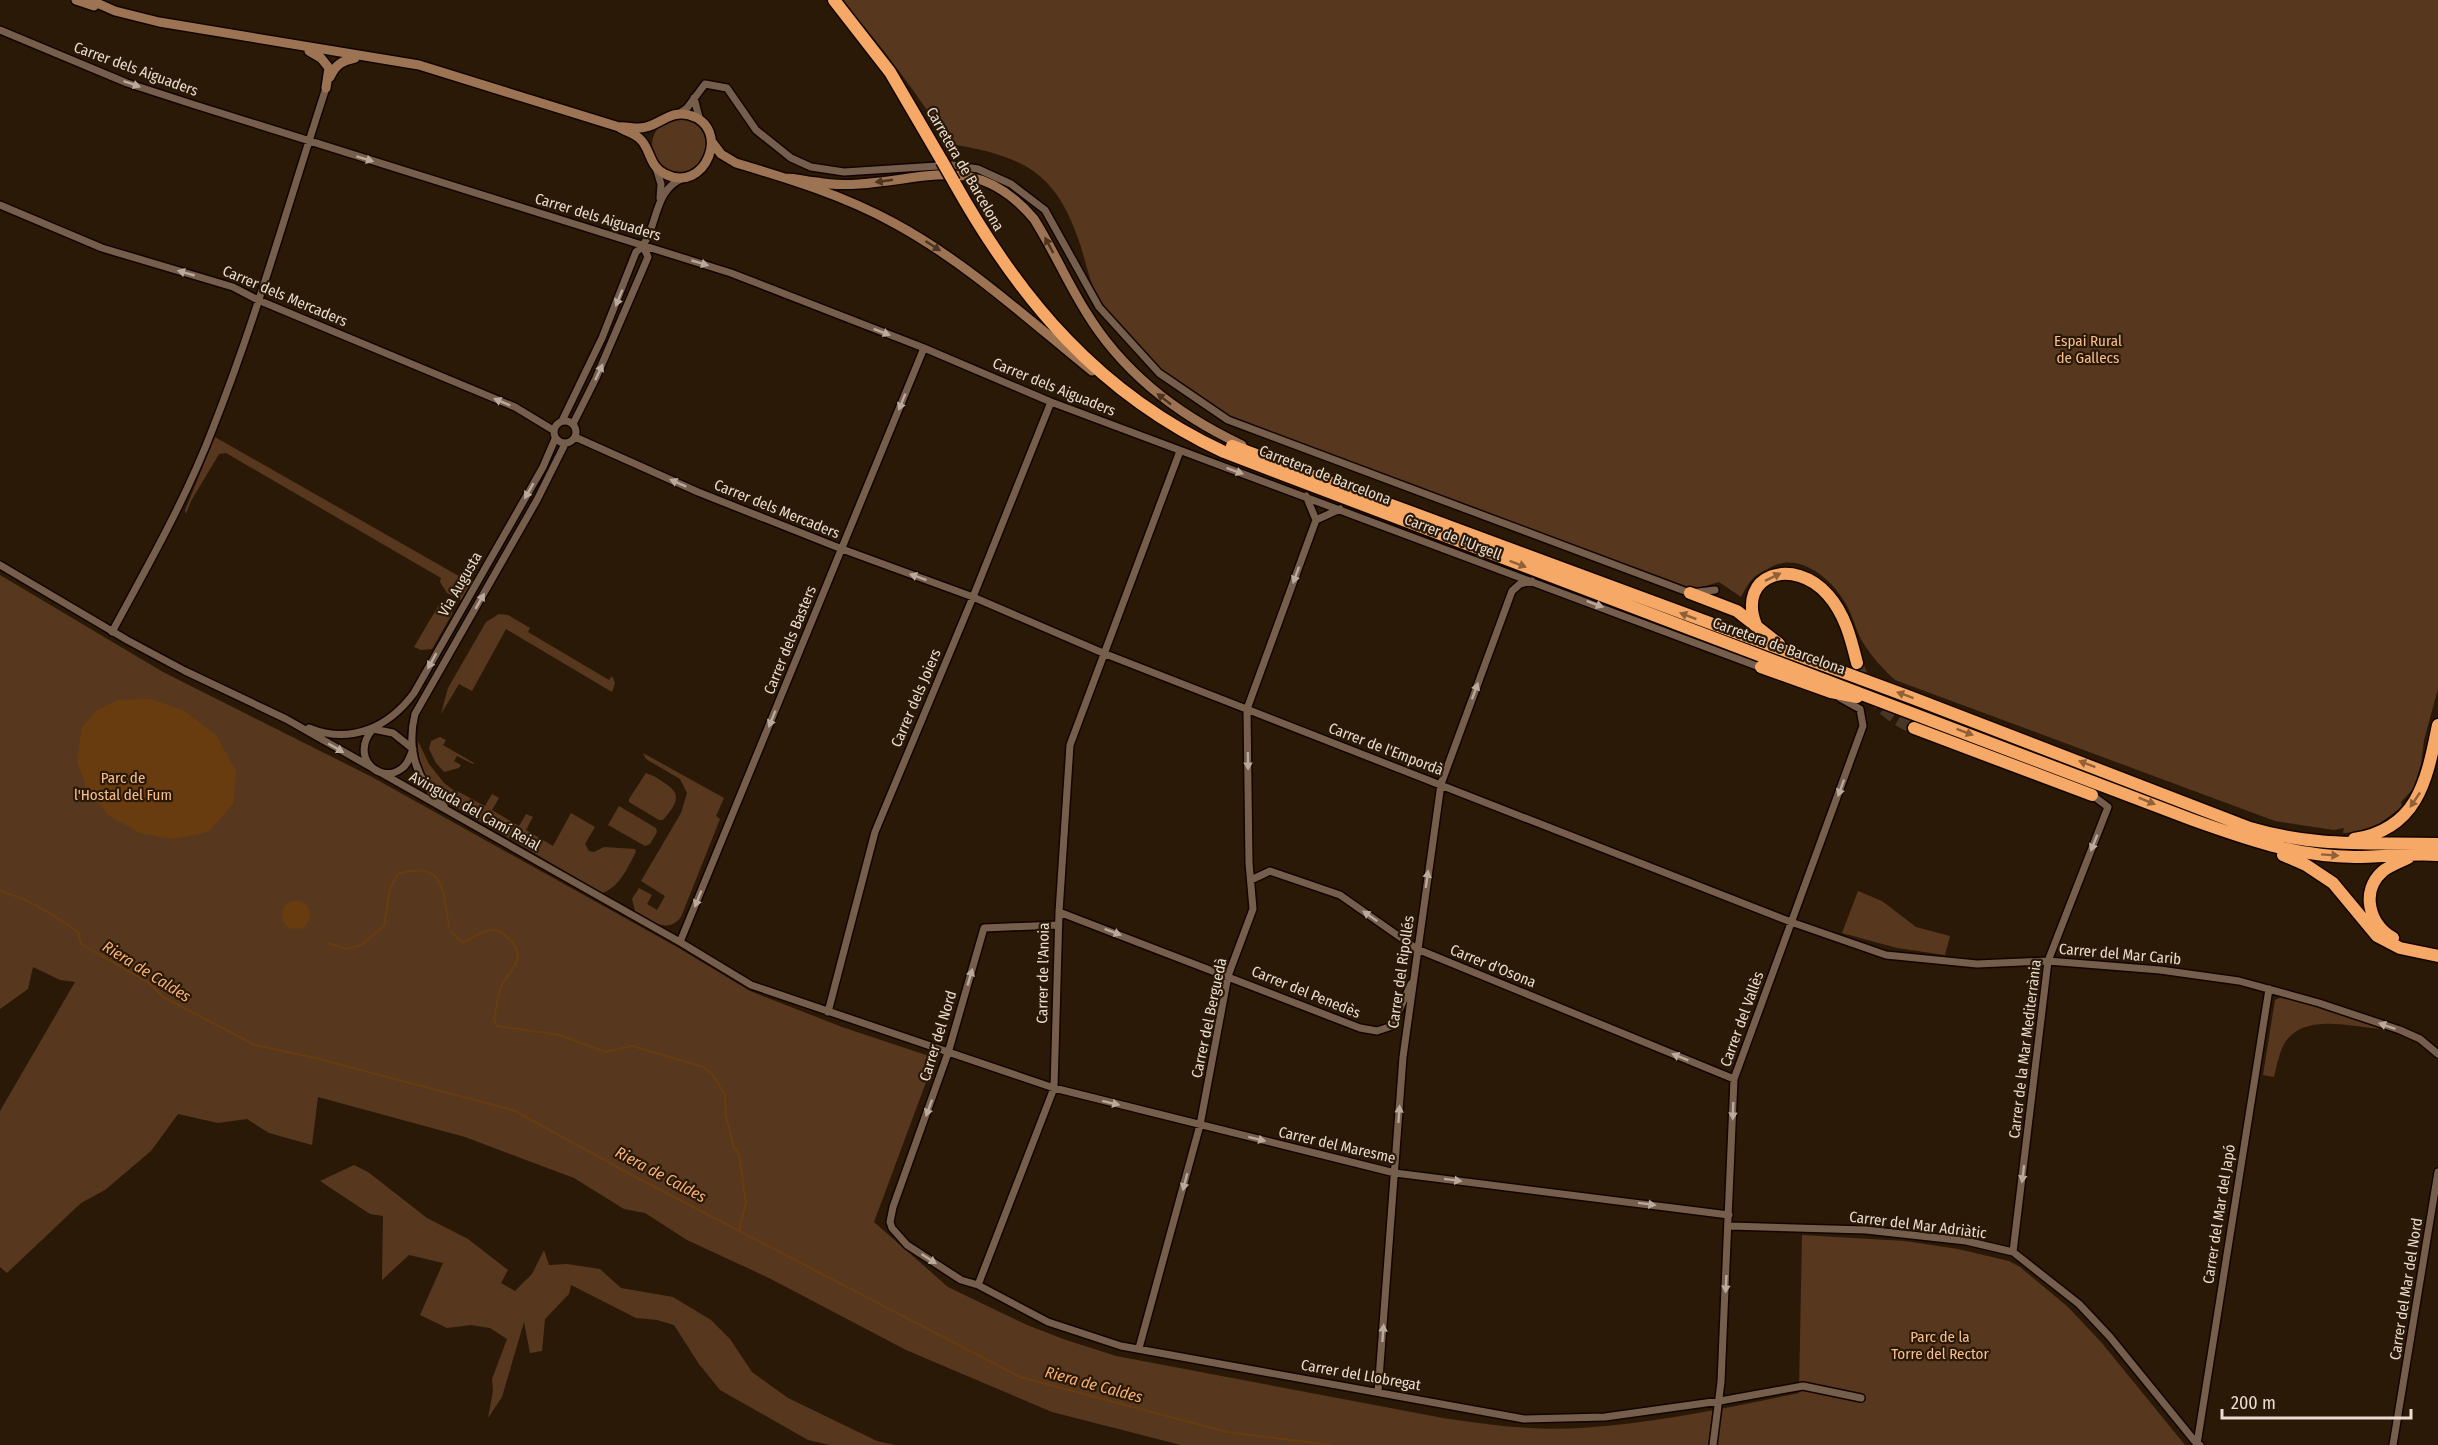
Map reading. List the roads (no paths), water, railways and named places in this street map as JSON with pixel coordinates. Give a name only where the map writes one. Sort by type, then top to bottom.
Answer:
[{"type":"highway","name":"Carretera de Barcelona","points":[[834,0],[890,72],[984,235],[1022,289],[1067,340],[1140,405],[1203,442],[1272,471],[2193,820],[2263,844],[2291,851],[2354,856],[2438,855]]},
{"type":"highway","name":"Carretera de Barcelona","points":[[1131,395],[1200,433],[1243,451],[1290,466],[2131,781],[2222,818],[2268,833],[2320,843],[2438,844]]},
{"type":"highway","points":[[1756,625],[1751,607],[1756,590],[1762,583],[1769,577],[1782,573],[1801,575],[1819,586],[1834,602],[1846,623],[1857,663]]},
{"type":"highway","points":[[1690,593],[1729,607],[1756,625],[1769,638],[1802,658]]},
{"type":"highway","points":[[1761,667],[1831,692],[1890,704]]},
{"type":"highway","points":[[2320,843],[2369,836],[2388,827],[2406,812],[2420,793],[2430,770],[2438,725]]},
{"type":"highway","points":[[1914,728],[2092,795]]},
{"type":"highway","points":[[2193,820],[2208,831],[2287,856],[2306,865],[2332,883],[2366,926],[2377,936],[2400,948],[2438,956]]},
{"type":"highway","points":[[2415,855],[2396,863],[2378,877],[2371,891],[2371,912],[2377,924],[2394,938],[2438,949]]},
{"type":"street","points":[[76,0],[91,6],[102,3]]},
{"type":"street","points":[[90,0],[175,21],[196,29],[435,69],[618,127],[640,138],[656,167],[661,184],[660,201],[644,246],[636,252],[610,319],[562,421],[553,430],[555,439],[565,444],[575,437],[576,430],[573,424],[562,421]]},
{"type":"street","name":"Carrer dels Aiguaders","points":[[0,30],[127,83],[731,273],[924,348],[1051,402],[1180,451]]},
{"type":"street","points":[[298,46],[321,58],[329,68],[326,88]]},
{"type":"street","points":[[112,632],[161,541],[212,430],[258,300],[334,68],[342,60],[362,56]]},
{"type":"street","points":[[680,113],[705,84],[719,85],[727,88],[756,130],[791,158],[811,167],[844,172],[953,165],[978,169],[1011,184],[1045,210],[1099,307],[1159,373],[1228,420],[1690,593],[1715,590]]},
{"type":"street","points":[[694,98],[700,121],[721,154],[736,163],[785,178],[848,184],[956,174],[983,181],[998,188],[1016,200],[1034,219],[1086,313],[1114,352],[1136,375],[1190,418],[1226,438],[1290,466]]},
{"type":"street","points":[[618,127],[641,128],[672,114],[680,113],[700,121]]},
{"type":"street","points":[[648,150],[649,136],[658,122]]},
{"type":"street","points":[[660,201],[674,182],[705,166],[711,154],[712,142]]},
{"type":"street","points":[[705,166],[717,163],[736,163]]},
{"type":"street","points":[[656,167],[670,176],[687,177]]},
{"type":"street","points":[[785,178],[844,199],[894,223],[936,248],[1103,379],[1140,405]]},
{"type":"street","name":"Carrer dels Mercaders","points":[[0,205],[102,248],[233,286],[258,300],[515,407],[553,430]]},
{"type":"street","points":[[573,424],[596,378],[648,257],[644,246]]},
{"type":"street","name":"Carrer dels Basters","points":[[680,942],[924,348]]},
{"type":"street","name":"Carrer dels Joiers","points":[[828,1012],[874,832],[973,597],[1051,402]]},
{"type":"street","name":"Carrer dels Mercaders","points":[[575,437],[698,492],[842,549],[973,597]]},
{"type":"street","name":"Via Augusta","points":[[286,719],[316,731],[335,735],[360,733],[373,729],[405,706],[543,467],[555,439]]},
{"type":"street","name":"Via Augusta","points":[[455,816],[423,783],[414,765],[411,729],[415,714],[537,500],[565,444]]},
{"type":"street","points":[[1103,653],[1180,451]]},
{"type":"street","name":"Carrer de l'Urgell","points":[[1180,451],[1532,580],[1854,704],[1860,708],[1862,714],[1861,733]]},
{"type":"street","points":[[1306,496],[1316,520],[1340,509]]},
{"type":"street","name":"Carrer del Berguedà","points":[[1139,1348],[1200,1125],[1228,976],[1253,909],[1247,709],[1316,520]]},
{"type":"street","name":"Avinguda del Camí Reial","points":[[0,565],[112,632],[185,671],[286,719],[680,942],[751,985],[948,1053]]},
{"type":"street","name":"Carrer del Ripollés","points":[[1378,1392],[1403,1057],[1441,784],[1512,591],[1532,580]]},
{"type":"street","name":"Carrer de l'Empordà","points":[[973,597],[1103,653],[1791,922]]},
{"type":"street","name":"Carrer de l'Anoia","points":[[978,1285],[1054,1088],[1058,925],[1070,745],[1103,653]]},
{"type":"street","points":[[373,729],[393,733],[413,749],[408,761],[400,770],[386,773],[377,772],[369,764],[363,748],[364,741],[373,729]]},
{"type":"street","name":"Carrer del Vallès","points":[[1714,1444],[1720,1401],[1730,1215],[1734,1079],[1861,733]]},
{"type":"street","name":"Carrer de la Mar Mediterrània","points":[[2013,1252],[2048,961],[2109,807],[2092,795]]},
{"type":"street","name":"Carrer d'Osona","points":[[1251,880],[1270,871],[1340,895],[1417,949],[1734,1079]]},
{"type":"street","name":"Carrer del Penedès","points":[[1059,912],[1360,1028],[1377,1031],[1392,1026],[1415,977]]},
{"type":"street","name":"Carrer del Mar Carib","points":[[1791,922],[1886,955],[1977,964],[2048,961],[2160,970],[2239,981],[2269,988],[2400,1030],[2420,1040],[2438,1054]]},
{"type":"street","name":"Carrer del Nord","points":[[890,1222],[893,1207],[948,1053],[984,928],[1058,925]]},
{"type":"street","name":"Carrer del Mar del Japó","points":[[2198,1445],[2269,988]]},
{"type":"street","name":"Carrer del Maresme","points":[[948,1053],[1054,1088],[1395,1173],[1730,1215]]},
{"type":"street","name":"Carrer del Mar del Nord","points":[[2393,1445],[2438,1172]]},
{"type":"street","name":"Carrer del Llobregat","points":[[890,1222],[892,1228],[907,1245],[961,1280],[978,1285],[1048,1322],[1121,1346],[1524,1419],[1605,1417],[1720,1401],[1803,1386],[1862,1398]]},
{"type":"street","name":"Carrer del Mar Adriàtic","points":[[1729,1226],[1866,1230],[1966,1241],[2013,1252],[2079,1304],[2110,1337],[2198,1445]]},
{"type":"waterway","points":[[328,943],[346,949],[361,945],[384,926],[390,888],[398,874],[413,871],[425,871],[439,882],[443,891],[449,927]]},
{"type":"waterway","name":"Riera de Caldes","points":[[0,890],[30,902],[78,932],[81,944],[149,983],[163,997],[255,1045],[315,1058],[513,1110],[628,1173],[1020,1377],[1227,1432],[1330,1445]]},
{"type":"waterway","points":[[452,933],[462,942],[484,931],[495,930],[506,936],[516,949],[517,960],[499,994],[494,1019],[497,1026],[560,1035],[605,1052],[632,1046],[703,1067],[713,1075],[725,1095],[726,1116],[734,1148],[739,1154],[746,1203],[739,1230]]},
{"type":"tunnel","points":[[1857,663],[1866,685],[1878,703],[1893,716],[1914,728]]},
{"type":"park label","name":"Espai Rural de Gallecs","points":[[2088,350]]},
{"type":"park label","name":"Parc de l'Hostal del Fum","points":[[123,786]]},
{"type":"park label","name":"Parc de la Torre del Rector","points":[[1940,1346]]}]
